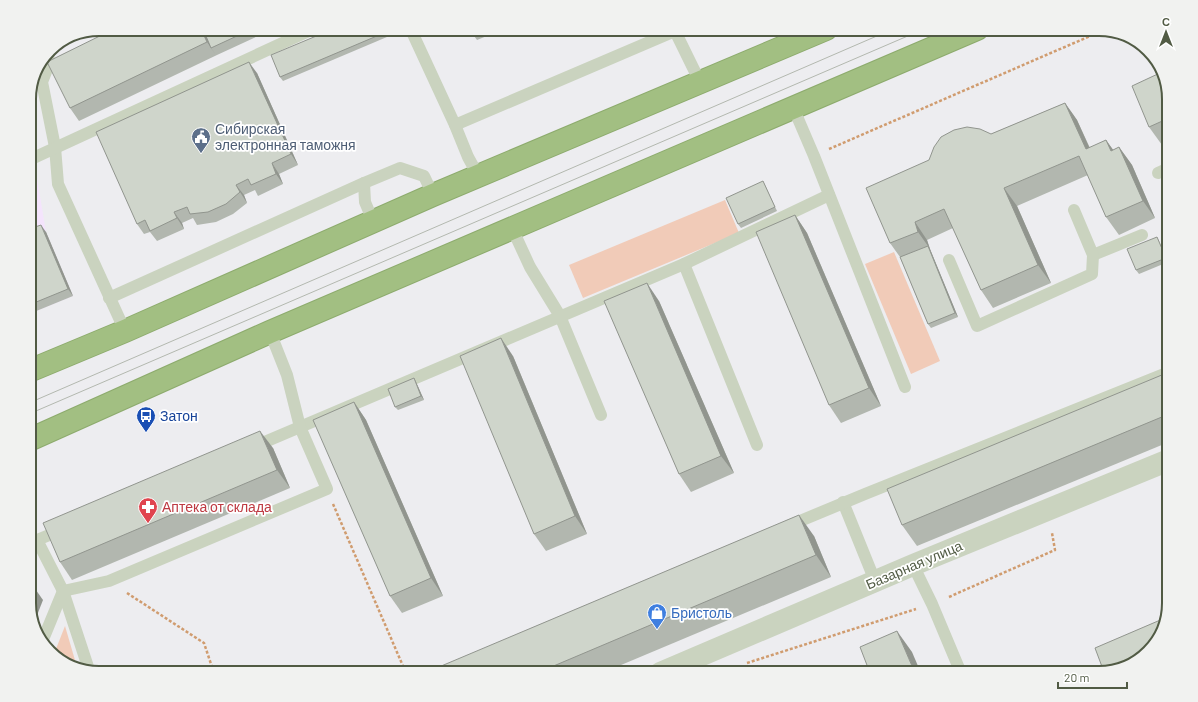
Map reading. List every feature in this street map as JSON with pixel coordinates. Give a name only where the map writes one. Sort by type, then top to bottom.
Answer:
[{"type":"highway","points":[[36,367],[125,331],[433,195],[479,177],[809,36]]},
{"type":"highway","points":[[36,437],[270,332],[961,36]]},
{"type":"street","name":"Базарная улица","points":[[676,666],[913,565],[1162,466]]},
{"type":"lane","points":[[36,156],[298,36]]},
{"type":"lane","points":[[414,36],[455,125],[468,157],[479,177]]},
{"type":"lane","points":[[455,125],[660,36]]},
{"type":"lane","points":[[677,36],[700,82]]},
{"type":"lane","points":[[51,58],[63,57]]},
{"type":"lane","points":[[47,63],[42,82],[55,147],[58,184],[125,331]]},
{"type":"lane","points":[[793,108],[814,156],[905,387]]},
{"type":"lane","points":[[109,298],[400,168],[424,176],[433,195]]},
{"type":"lane","points":[[364,183],[365,202],[373,221]]},
{"type":"lane","points":[[242,452],[684,264],[829,195]]},
{"type":"lane","points":[[948,260],[977,326],[1092,274],[1093,255],[1074,210]]},
{"type":"lane","points":[[512,228],[530,267],[560,316],[601,415]]},
{"type":"lane","points":[[1093,255],[1142,235]]},
{"type":"lane","points":[[684,264],[757,445]]},
{"type":"lane","points":[[63,591],[109,581],[327,489],[300,427],[287,375],[270,332]]},
{"type":"lane","points":[[778,530],[844,502],[1162,375]]},
{"type":"lane","points":[[844,502],[875,581]]},
{"type":"lane","points":[[36,539],[74,524]]},
{"type":"lane","points":[[36,545],[63,591],[87,665]]},
{"type":"lane","points":[[913,565],[932,604],[958,666]]},
{"type":"lane","points":[[45,635],[63,591]]},
{"type":"path","points":[[814,156],[1090,36]]},
{"type":"path","points":[[327,489],[403,666]]},
{"type":"path","points":[[743,665],[756,659],[932,604],[1055,550],[1051,531]]},
{"type":"path","points":[[109,581],[204,644],[212,666]]},
{"type":"shaded area","points":[[36,172],[46,232],[73,296],[36,311]]},
{"type":"shaded area","points":[[725,200],[739,233],[583,298],[569,265]]},
{"type":"shaded area","points":[[894,252],[940,361],[911,374],[865,264]]},
{"type":"shaded area","points":[[65,626],[75,661],[67,658],[56,649]]},
{"type":"building","points":[[100,36],[204,36],[207,42],[70,108],[48,63],[49,61]]},
{"type":"building","points":[[206,36],[237,36],[211,48]]},
{"type":"building","points":[[316,36],[377,36],[280,77],[271,55]]},
{"type":"building","name":"Сибирская электронная таможня","points":[[249,62],[291,154],[272,163],[276,174],[251,185],[248,179],[236,185],[240,192],[226,204],[208,212],[190,214],[187,207],[174,212],[177,218],[150,231],[145,220],[137,224],[96,132]]},
{"type":"building","points":[[1157,74],[1162,95],[1162,121],[1149,127],[1132,86]]},
{"type":"building","points":[[1065,103],[1086,149],[1106,140],[1111,151],[1119,147],[1143,201],[1106,217],[1079,156],[1004,188],[1038,265],[981,290],[944,209],[915,222],[918,232],[890,243],[866,188],[929,160],[934,147],[941,137],[954,130],[967,127],[980,129],[991,134]]},
{"type":"building","points":[[763,181],[775,207],[738,224],[726,198]]},
{"type":"building","points":[[795,215],[869,388],[829,405],[756,232]]},
{"type":"building","points":[[41,225],[68,289],[36,302],[36,227]]},
{"type":"building","points":[[1157,237],[1162,249],[1162,260],[1136,270],[1127,249]]},
{"type":"building","points":[[928,246],[955,313],[928,324],[900,257]]},
{"type":"building","points":[[647,283],[721,456],[679,474],[604,301]]},
{"type":"building","points":[[501,338],[575,516],[534,534],[460,356]]},
{"type":"building","points":[[1162,375],[1162,417],[902,525],[887,489]]},
{"type":"building","points":[[414,378],[421,396],[395,407],[388,389]]},
{"type":"building","points":[[354,402],[431,578],[390,596],[313,420]]},
{"type":"building","points":[[260,431],[277,470],[60,562],[43,523]]},
{"type":"building","points":[[799,515],[816,555],[554,666],[441,666]]},
{"type":"building","points":[[1159,620],[1154,634],[1144,648],[1130,658],[1115,664],[1102,666],[1095,648]]},
{"type":"building","points":[[897,631],[912,666],[867,666],[860,647]]},
{"type":"tram line","points":[[36,400],[877,36]]},
{"type":"tram line","points":[[36,411],[908,36]]},
{"type":"place","name":"Сибирская электронная таможня","points":[[201,154]]},
{"type":"place","name":"Затон","points":[[146,433]]},
{"type":"place","name":"Аптека от склада","points":[[148,524]]},
{"type":"place","name":"Бристоль","points":[[657,630]]}]
